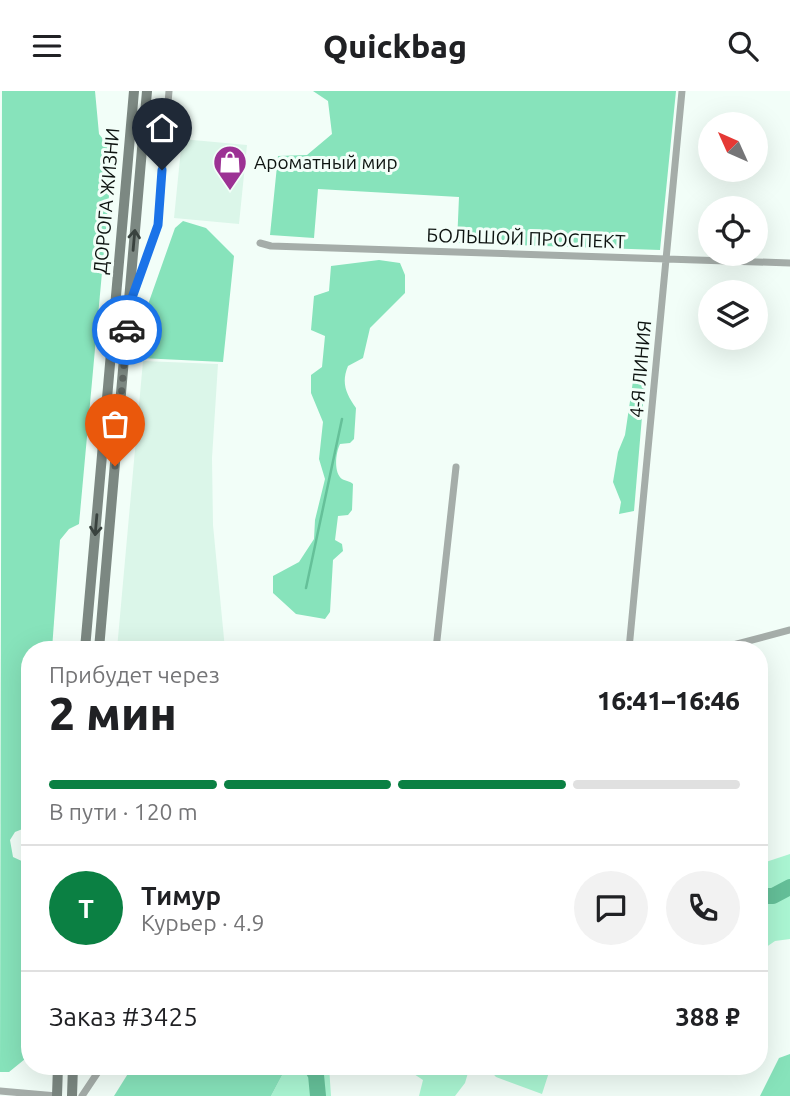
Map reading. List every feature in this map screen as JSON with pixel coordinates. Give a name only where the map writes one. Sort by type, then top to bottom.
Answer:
[{"type":"main road","name":"ДОРОГА ЖИЗНИ","points":[[86,641],[134,91]]},
{"type":"main road","name":"ДОРОГА ЖИЗНИ","points":[[100,641],[147,91]]},
{"type":"main road","points":[[57,1096],[58,1075]]},
{"type":"main road","points":[[72,1096],[73,1075]]},
{"type":"street","points":[[128,309],[158,225],[169,91]]},
{"type":"street","name":"4-Я ЛИНИЯ","points":[[630,641],[682,91]]},
{"type":"street","name":"БОЛЬШОЙ ПРОСПЕКТ","points":[[260,243],[271,246],[790,263]]},
{"type":"street","points":[[437,641],[456,467]]},
{"type":"street","points":[[748,641],[790,630]]},
{"type":"street","points":[[82,1096],[96,1075]]},
{"type":"street","points":[[0,1091],[57,1096]]},
{"type":"shaded area","points":[[182,139],[247,145],[239,224],[174,218]]},
{"type":"shaded area","points":[[143,361],[218,364],[212,458],[213,525],[224,641],[118,641]]},
{"type":"green space","points":[[2,91],[95,91],[99,134],[113,152],[79,524],[69,529],[60,540],[53,641],[21,641],[21,830],[15,832],[10,840],[13,857],[21,861],[21,1062],[9,1072],[0,1072]]},
{"type":"green space","points":[[313,91],[676,91],[660,250],[457,243],[459,197],[318,189],[314,238],[270,235],[278,156],[307,155],[332,134],[328,101]]},
{"type":"green space","points":[[183,221],[206,228],[234,256],[223,362],[140,358],[145,313],[175,228]]},
{"type":"green space","points":[[379,260],[400,263],[405,275],[405,293],[370,328],[363,358],[348,366],[346,372],[346,388],[356,408],[354,439],[350,443],[340,444],[336,462],[339,476],[353,484],[352,510],[348,515],[338,516],[335,540],[342,544],[343,551],[333,560],[330,612],[325,619],[296,614],[273,593],[273,576],[299,562],[314,539],[315,520],[325,479],[319,459],[323,422],[311,393],[311,375],[322,367],[325,336],[311,330],[314,296],[329,291],[331,266]]},
{"type":"green space","points":[[638,378],[645,381],[634,511],[619,514],[621,502],[613,482],[618,452],[625,435],[633,381]]},
{"type":"green space","points":[[790,854],[790,939],[775,941],[768,946],[768,861]]},
{"type":"green space","points":[[790,1054],[790,1096],[760,1096],[779,1058]]},
{"type":"green space","points":[[127,1075],[282,1075],[271,1096],[114,1096]]},
{"type":"green space","points":[[282,1075],[330,1075],[331,1096],[271,1096]]},
{"type":"green space","points":[[416,1075],[467,1075],[455,1096],[419,1096],[423,1080]]},
{"type":"green space","points":[[494,1075],[548,1075],[542,1094]]},
{"type":"waterway","points":[[306,588],[342,419]]},
{"type":"waterway","points":[[768,896],[790,887]]},
{"type":"waterway","points":[[316,1075],[318,1096]]},
{"type":"way so far","points":[[115,466],[127,330]]},
{"type":"place","name":"Ароматный мир","points":[[230,192]]},
{"type":"route","points":[[127,330],[128,309],[158,225],[162,170]]}]
